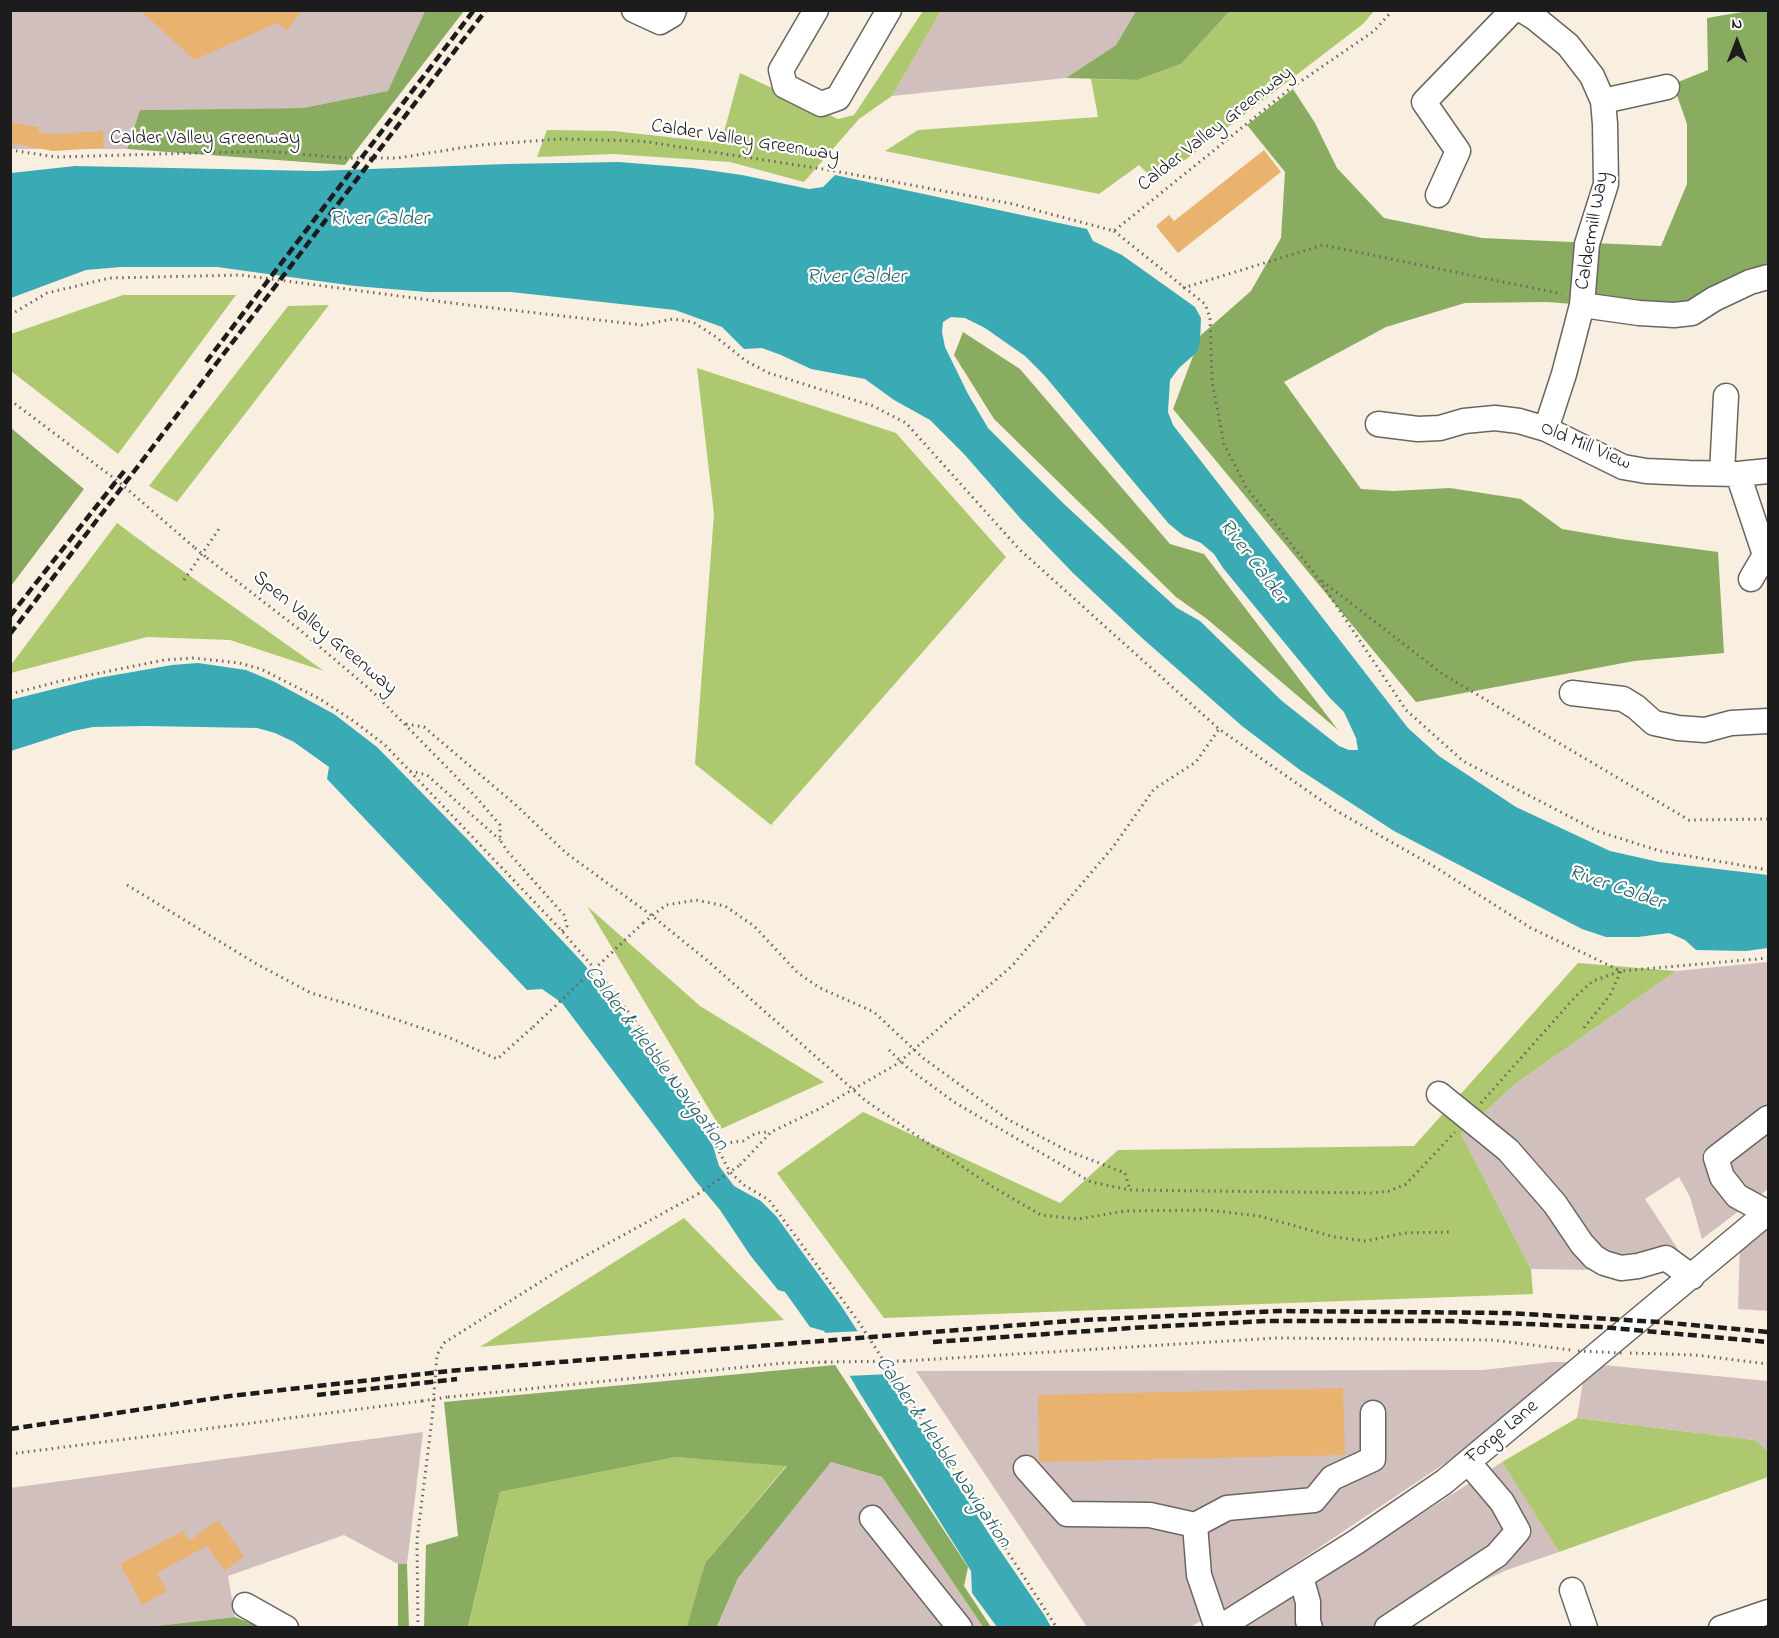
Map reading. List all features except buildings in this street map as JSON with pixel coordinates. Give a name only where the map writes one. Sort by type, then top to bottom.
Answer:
[{"type":"street","points":[[634,10],[660,22],[672,15],[674,10]]},
{"type":"street","points":[[816,10],[781,70],[785,86],[821,104],[838,98],[889,10]]},
{"type":"street","points":[[1438,195],[1458,151],[1424,102],[1513,10]]},
{"type":"street","name":"Caldermill Way","points":[[1522,10],[1568,45],[1592,76],[1603,101],[1606,184],[1587,244],[1582,301],[1564,374],[1546,429]]},
{"type":"street","points":[[1603,101],[1667,87]]},
{"type":"street","name":"Caldermill Way","points":[[1582,301],[1639,314],[1692,313],[1714,299],[1750,282],[1768,277]]},
{"type":"street","points":[[1726,396],[1730,473],[1765,555],[1751,579]]},
{"type":"street","name":"Old Mill View","points":[[1378,424],[1418,429],[1440,428],[1464,421],[1495,418],[1519,421],[1546,429],[1623,467],[1646,471],[1730,473],[1768,471]]},
{"type":"street","points":[[1572,693],[1623,699],[1654,723],[1678,728],[1705,730],[1731,723],[1768,721]]},
{"type":"street","points":[[1439,1094],[1508,1150],[1555,1204],[1582,1244],[1594,1257],[1621,1268],[1638,1266],[1665,1258],[1692,1277]]},
{"type":"street","points":[[1768,1118],[1716,1158],[1722,1177],[1737,1196],[1768,1213]]},
{"type":"street","name":"Forge Lane","points":[[1218,1628],[1434,1489],[1768,1213]]},
{"type":"street","points":[[1026,1468],[1067,1514],[1150,1515],[1195,1525],[1227,1508],[1314,1500],[1332,1478],[1373,1459],[1373,1413]]},
{"type":"street","points":[[1387,1628],[1497,1555],[1518,1532],[1502,1502],[1468,1462]]},
{"type":"street","points":[[872,1518],[960,1628]]},
{"type":"street","points":[[1195,1525],[1199,1575],[1218,1628]]},
{"type":"street","points":[[1301,1576],[1308,1602],[1310,1628]]},
{"type":"street","points":[[1572,1590],[1585,1628]]},
{"type":"street","points":[[245,1605],[286,1628]]},
{"type":"street","points":[[1721,1628],[1768,1612]]},
{"type":"path","name":"Calder Valley Greenway","points":[[10,150],[56,157],[266,151],[344,158],[398,158],[490,144],[561,139],[641,141],[829,170],[1013,204],[1114,231],[1291,88],[1374,31],[1393,10]]},
{"type":"path","points":[[1114,231],[1204,304],[1210,317],[1212,381],[1224,444],[1246,487],[1318,578],[1406,710],[1463,761],[1597,831],[1660,851],[1768,870]]},
{"type":"path","points":[[1183,288],[1323,245],[1582,301]]},
{"type":"path","points":[[10,315],[47,293],[110,278],[241,275],[467,305],[642,325],[673,319],[693,322],[746,361],[768,373],[873,406],[906,423],[1019,549],[1219,729],[1335,810],[1435,867],[1531,928],[1621,972]]},
{"type":"path","name":"Spen Valley Greenway","points":[[10,399],[119,482],[207,558],[300,630],[373,692],[500,825],[500,840],[522,870],[564,915],[567,926],[562,931]]},
{"type":"path","points":[[184,580],[221,526]]},
{"type":"path","points":[[1318,578],[1444,675],[1689,820],[1768,819]]},
{"type":"path","points":[[10,694],[164,660],[194,658],[239,663],[270,674],[320,699],[356,722],[385,745],[562,931],[605,981],[656,1050],[713,1140],[730,1172],[744,1185],[769,1200],[858,1321],[1057,1628]]},
{"type":"path","points":[[406,724],[424,726],[517,806],[567,853],[651,915],[725,976],[866,1101],[991,1186],[1041,1215],[1077,1219],[1125,1211],[1207,1210],[1260,1216],[1335,1237],[1366,1241],[1404,1233],[1450,1232]]},
{"type":"path","points":[[418,1628],[417,1540],[432,1419],[437,1355],[444,1342],[556,1272],[698,1194],[740,1165],[771,1132],[819,1109],[901,1061],[1012,966],[1113,847],[1154,789],[1196,762],[1219,729]]},
{"type":"path","points":[[410,771],[427,775],[500,840]]},
{"type":"path","points":[[127,885],[255,963],[311,993],[448,1037],[497,1059],[651,915],[666,905],[696,900],[725,906],[754,926],[798,973],[820,988],[874,1012],[923,1058],[1007,1119],[1068,1151],[1125,1173],[1130,1190]]},
{"type":"path","points":[[889,1050],[954,1102],[1091,1182],[1130,1190],[1373,1193],[1389,1191],[1406,1184],[1576,996],[1593,981],[1621,972],[1768,958]]},
{"type":"path","points":[[1583,1029],[1610,995],[1621,972]]},
{"type":"path","points":[[713,1140],[727,1143],[743,1141],[756,1133],[771,1132]]},
{"type":"path","points":[[13,1454],[448,1397],[784,1363],[904,1361],[1276,1338],[1493,1340],[1578,1351],[1695,1355],[1768,1364]]},
{"type":"shaded area","points":[[11,11],[425,11],[389,91],[303,108],[141,110],[127,149],[11,149]]},
{"type":"shaded area","points":[[941,11],[1136,11],[1116,45],[1066,78],[892,96]]},
{"type":"shaded area","points":[[1768,962],[1768,1189],[1702,1239],[1690,1197],[1679,1177],[1645,1199],[1683,1257],[1669,1271],[1531,1269],[1461,1134],[1515,1084],[1676,971]]},
{"type":"shaded area","points":[[1768,1221],[1768,1311],[1738,1309],[1740,1243]]},
{"type":"shaded area","points":[[1572,1362],[1484,1437],[1247,1596],[1188,1628],[1087,1627],[916,1371],[1483,1370]]},
{"type":"shaded area","points":[[1603,1365],[1768,1381],[1768,1451],[1755,1440],[1577,1418],[1583,1382]]},
{"type":"shaded area","points":[[423,1432],[407,1564],[398,1564],[344,1535],[228,1576],[235,1617],[139,1628],[11,1627],[10,1488]]},
{"type":"shaded area","points":[[831,1462],[882,1477],[983,1627],[717,1628],[738,1578]]},
{"type":"shaded area","points":[[1502,1462],[1559,1552],[1507,1570],[1466,1589],[1412,1627],[1245,1628]]},
{"type":"green space","points":[[425,11],[464,11],[345,165],[127,149],[140,110],[303,108],[388,91]]},
{"type":"green space","points":[[923,11],[941,11],[892,96],[859,119],[804,182],[730,162],[613,154],[537,157],[547,130],[614,131],[721,143],[740,73],[838,119],[854,115]]},
{"type":"green space","points":[[1136,11],[1230,11],[1181,64],[1137,80],[1066,78],[1116,45]]},
{"type":"green space","points":[[1230,11],[1374,11],[1363,24],[1156,182],[1139,165],[1099,194],[885,151],[918,130],[1098,117],[1091,79],[1137,80],[1181,64]]},
{"type":"green space","points":[[1748,11],[1768,11],[1768,272],[1692,313],[1547,302],[1465,303],[1386,327],[1284,382],[1361,489],[1393,491],[1450,488],[1521,499],[1562,529],[1718,552],[1724,653],[1634,661],[1416,702],[1173,409],[1201,335],[1251,291],[1281,238],[1285,172],[1247,125],[1293,89],[1315,123],[1337,168],[1384,218],[1482,238],[1661,246],[1687,184],[1687,124],[1673,84],[1708,70],[1707,18]]},
{"type":"green space","points":[[123,295],[236,295],[118,454],[11,371],[11,334]]},
{"type":"green space","points":[[329,305],[177,502],[149,486],[288,306]]},
{"type":"green space","points":[[963,332],[1020,369],[1170,544],[1204,554],[1338,730],[1207,619],[1176,597],[994,419],[954,355]]},
{"type":"green space","points":[[697,368],[896,433],[1006,557],[771,825],[695,764],[714,514]]},
{"type":"green space","points":[[11,428],[84,489],[11,586]]},
{"type":"green space","points":[[117,523],[324,671],[230,640],[147,637],[11,673],[11,665]]},
{"type":"green space","points":[[587,906],[700,1006],[824,1082],[721,1129]]},
{"type":"green space","points":[[1578,963],[1676,971],[1515,1084],[1461,1134],[1531,1269],[1533,1294],[884,1318],[777,1173],[863,1112],[1060,1203],[1118,1150],[1414,1146]]},
{"type":"green space","points":[[684,1218],[784,1320],[480,1347]]},
{"type":"green space","points":[[835,1365],[968,1567],[964,1586],[991,1627],[983,1627],[882,1477],[831,1462],[738,1578],[717,1627],[687,1627],[705,1563],[787,1466],[676,1457],[500,1492],[468,1627],[424,1627],[426,1545],[458,1536],[444,1402]]},
{"type":"green space","points":[[1577,1418],[1755,1440],[1768,1451],[1768,1477],[1559,1552],[1502,1462]]},
{"type":"green space","points":[[676,1457],[787,1465],[705,1563],[688,1627],[468,1628],[500,1492]]},
{"type":"green space","points":[[398,1564],[407,1564],[409,1627],[398,1627]]},
{"type":"green space","points":[[235,1617],[261,1627],[139,1628]]},
{"type":"water","name":"River Calder","points":[[619,162],[693,168],[742,175],[809,189],[823,187],[835,175],[1087,229],[1093,241],[1122,255],[1195,307],[1201,318],[1200,342],[1197,352],[1179,368],[1170,380],[1168,412],[1173,425],[1408,728],[1439,756],[1516,807],[1610,851],[1659,862],[1768,875],[1768,948],[1746,951],[1696,950],[1685,940],[1669,933],[1638,937],[1606,937],[1582,929],[1394,831],[1300,770],[1242,726],[1142,638],[1073,573],[930,420],[894,400],[865,379],[811,369],[762,348],[744,349],[722,327],[675,310],[511,292],[427,292],[355,286],[217,267],[121,267],[86,270],[11,298],[11,173],[75,166],[316,171]],"holes":[[[951,317],[965,318],[985,328],[1025,356],[1044,375],[1169,524],[1184,536],[1201,543],[1214,554],[1223,568],[1344,712],[1356,738],[1358,750],[1349,750],[1339,746],[1282,701],[1200,621],[1177,608],[1064,504],[988,428],[945,347],[943,322]]]},
{"type":"water","points":[[198,663],[246,670],[275,682],[334,714],[377,747],[583,963],[687,1106],[713,1146],[719,1166],[734,1186],[761,1201],[776,1216],[840,1304],[1051,1627],[997,1627],[972,1593],[971,1571],[859,1392],[824,1331],[810,1327],[785,1292],[778,1290],[750,1255],[720,1210],[562,1003],[542,989],[527,990],[327,779],[329,767],[294,742],[257,728],[93,727],[11,751],[10,700],[98,678],[172,665]]},
{"type":"pier","points":[[862,1331],[890,1374],[846,1376],[822,1333]]},
{"type":"railway","points":[[206,362],[474,10]]},
{"type":"railway","points":[[10,634],[486,10]]},
{"type":"railway","points":[[10,616],[125,470]]},
{"type":"railway","points":[[10,1429],[230,1396],[449,1371],[1082,1320],[1279,1311],[1507,1313],[1660,1322],[1768,1332]]},
{"type":"railway","points":[[933,1342],[1267,1321],[1451,1321],[1601,1327],[1768,1342]]},
{"type":"railway","points":[[317,1395],[457,1379]]},
{"type":"water label","name":"Calder & Hebble Navigation","points":[[655,1059]]},
{"type":"water label","name":"Calder & Hebble Navigation","points":[[942,1453]]}]
